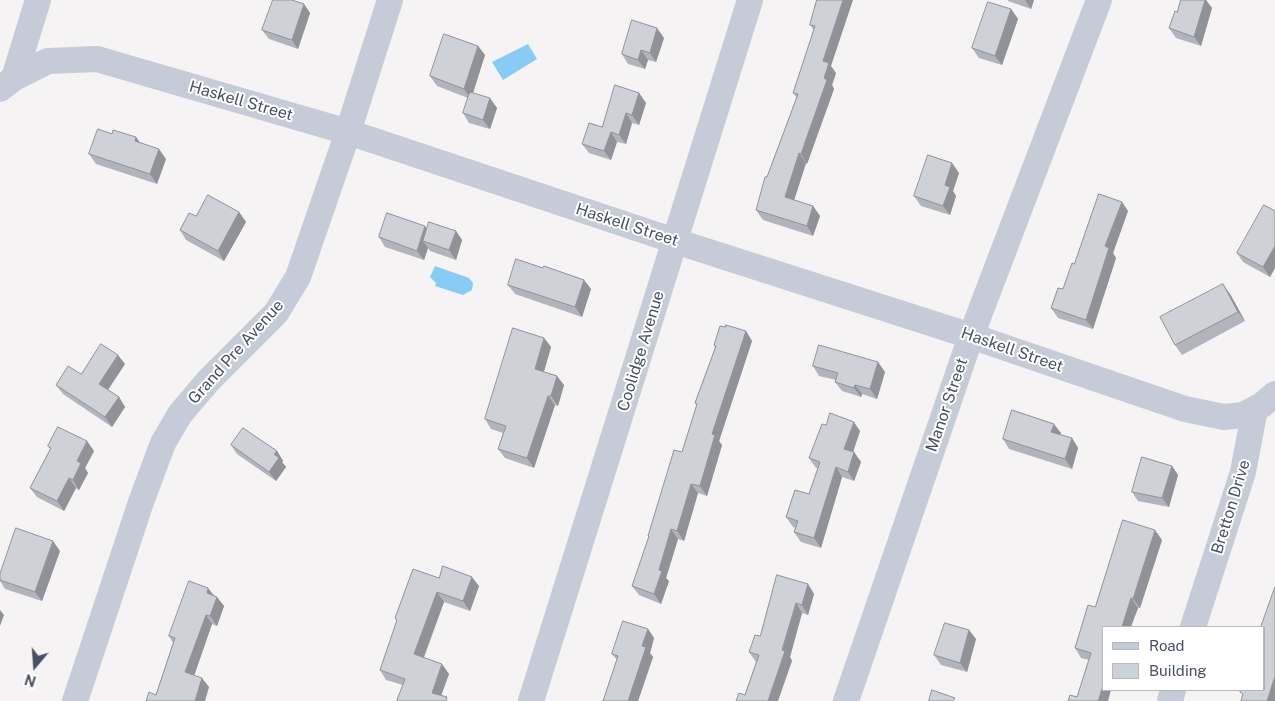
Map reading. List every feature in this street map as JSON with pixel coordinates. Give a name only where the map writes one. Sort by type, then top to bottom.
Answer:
[{"type":"street","points":[[7,84],[38,0]]},
{"type":"street","name":"Grand Pre Avenue","points":[[75,701],[141,502],[163,443],[180,414],[208,380],[276,312],[298,277],[348,132],[390,0]]},
{"type":"street","name":"Coolidge Avenue","points":[[530,701],[750,0]]},
{"type":"street","name":"Manor Street","points":[[846,701],[971,336],[1099,0]]},
{"type":"street","name":"Haskell Street","points":[[7,84],[48,61],[97,59],[348,132],[675,241],[971,336],[1185,409],[1206,415],[1224,417],[1243,415],[1265,402]]},
{"type":"street","name":"Bretton Drive","points":[[1194,626],[1265,402]]},
{"type":"water","points":[[528,44],[537,59],[503,80],[492,62]]},
{"type":"water","points":[[435,266],[469,278],[473,283],[472,290],[463,295],[435,286],[436,283],[430,277]]},
{"type":"building","points":[[273,0],[292,0],[304,4],[292,40],[262,30]]},
{"type":"building","points":[[817,0],[843,0],[823,61],[829,63],[824,78],[827,80],[801,154],[799,153],[785,197],[813,206],[807,226],[756,210],[765,177],[767,177],[798,94],[793,93],[815,26],[810,25]]},
{"type":"building","points":[[1181,0],[1205,0],[1194,37],[1169,28]]},
{"type":"building","points":[[988,2],[1011,9],[995,56],[972,48]]},
{"type":"building","points":[[632,20],[657,28],[650,53],[641,50],[638,60],[622,54]]},
{"type":"building","points":[[444,34],[478,46],[464,89],[430,76]]},
{"type":"building","points":[[615,85],[639,93],[632,115],[626,113],[619,135],[611,132],[604,151],[582,144],[589,123],[602,127]]},
{"type":"building","points":[[470,92],[490,98],[483,120],[463,113]]},
{"type":"building","points":[[98,129],[112,134],[113,130],[136,137],[135,141],[159,149],[150,174],[89,154]]},
{"type":"building","points":[[928,155],[952,163],[945,185],[950,187],[943,206],[914,196]]},
{"type":"building","points":[[1099,194],[1122,202],[1105,246],[1109,248],[1086,320],[1051,308],[1058,288],[1063,289],[1072,263],[1074,264]]},
{"type":"building","points":[[208,195],[239,212],[218,251],[180,230],[189,213],[196,216]]},
{"type":"building","points":[[1264,205],[1275,211],[1275,246],[1263,267],[1237,253]]},
{"type":"building","points":[[387,213],[425,226],[417,251],[379,237]]},
{"type":"building","points":[[429,222],[456,231],[449,250],[423,241]]},
{"type":"building","points":[[516,259],[543,268],[544,266],[584,280],[575,307],[508,285]]},
{"type":"building","points":[[1223,284],[1238,312],[1175,345],[1160,317]]},
{"type":"building","points":[[726,325],[746,331],[712,434],[715,435],[700,486],[691,484],[677,531],[671,529],[659,570],[662,571],[654,594],[632,586],[674,450],[682,452],[697,404],[695,403],[716,346],[714,345],[720,326],[725,327]]},
{"type":"building","points":[[513,328],[544,338],[535,369],[557,376],[551,396],[548,396],[527,458],[498,449],[506,426],[485,419]]},
{"type":"building","points":[[101,344],[118,355],[99,384],[119,397],[105,417],[56,385],[68,366],[81,374]]},
{"type":"building","points":[[819,345],[878,362],[870,389],[855,385],[854,388],[835,382],[838,373],[813,366]]},
{"type":"building","points":[[1012,410],[1054,424],[1051,432],[1072,438],[1065,459],[1003,439]]},
{"type":"building","points":[[830,413],[854,422],[844,449],[854,452],[848,472],[836,467],[814,538],[794,532],[798,521],[786,517],[795,490],[809,494],[820,462],[809,458],[822,424],[826,425]]},
{"type":"building","points":[[58,427],[87,441],[77,461],[81,463],[73,480],[69,478],[57,501],[30,488],[51,448],[48,446]]},
{"type":"building","points":[[243,428],[277,451],[274,454],[279,458],[269,472],[231,445]]},
{"type":"building","points":[[1142,457],[1172,466],[1162,498],[1132,492]]},
{"type":"building","points":[[1123,520],[1155,530],[1122,626],[1102,626],[1102,689],[1098,701],[1068,701],[1070,695],[1077,697],[1091,653],[1075,648],[1088,605],[1095,607]]},
{"type":"building","points":[[16,528],[53,541],[35,592],[0,580],[0,574]]},
{"type":"building","points":[[443,566],[472,577],[463,601],[437,592],[414,654],[442,664],[432,693],[447,697],[446,701],[399,701],[397,700],[405,679],[380,670],[397,620],[395,618],[413,569],[439,578]]},
{"type":"building","points":[[777,575],[808,584],[802,605],[796,603],[782,650],[785,651],[768,701],[736,701],[739,693],[745,695],[759,655],[749,652],[755,635],[760,636]]},
{"type":"building","points":[[189,581],[208,588],[207,593],[217,597],[210,616],[206,615],[185,672],[202,678],[195,701],[146,701],[149,692],[156,695],[175,638],[169,636]]},
{"type":"building","points":[[1275,587],[1275,676],[1267,701],[1241,701],[1243,694],[1240,691],[1265,691],[1265,626],[1261,626]]},
{"type":"building","points":[[623,621],[648,629],[642,646],[646,647],[628,701],[603,701],[618,656],[612,654]]},
{"type":"building","points":[[945,623],[969,630],[960,663],[934,655]]},
{"type":"building","points":[[932,690],[955,698],[953,701],[929,701]]}]
